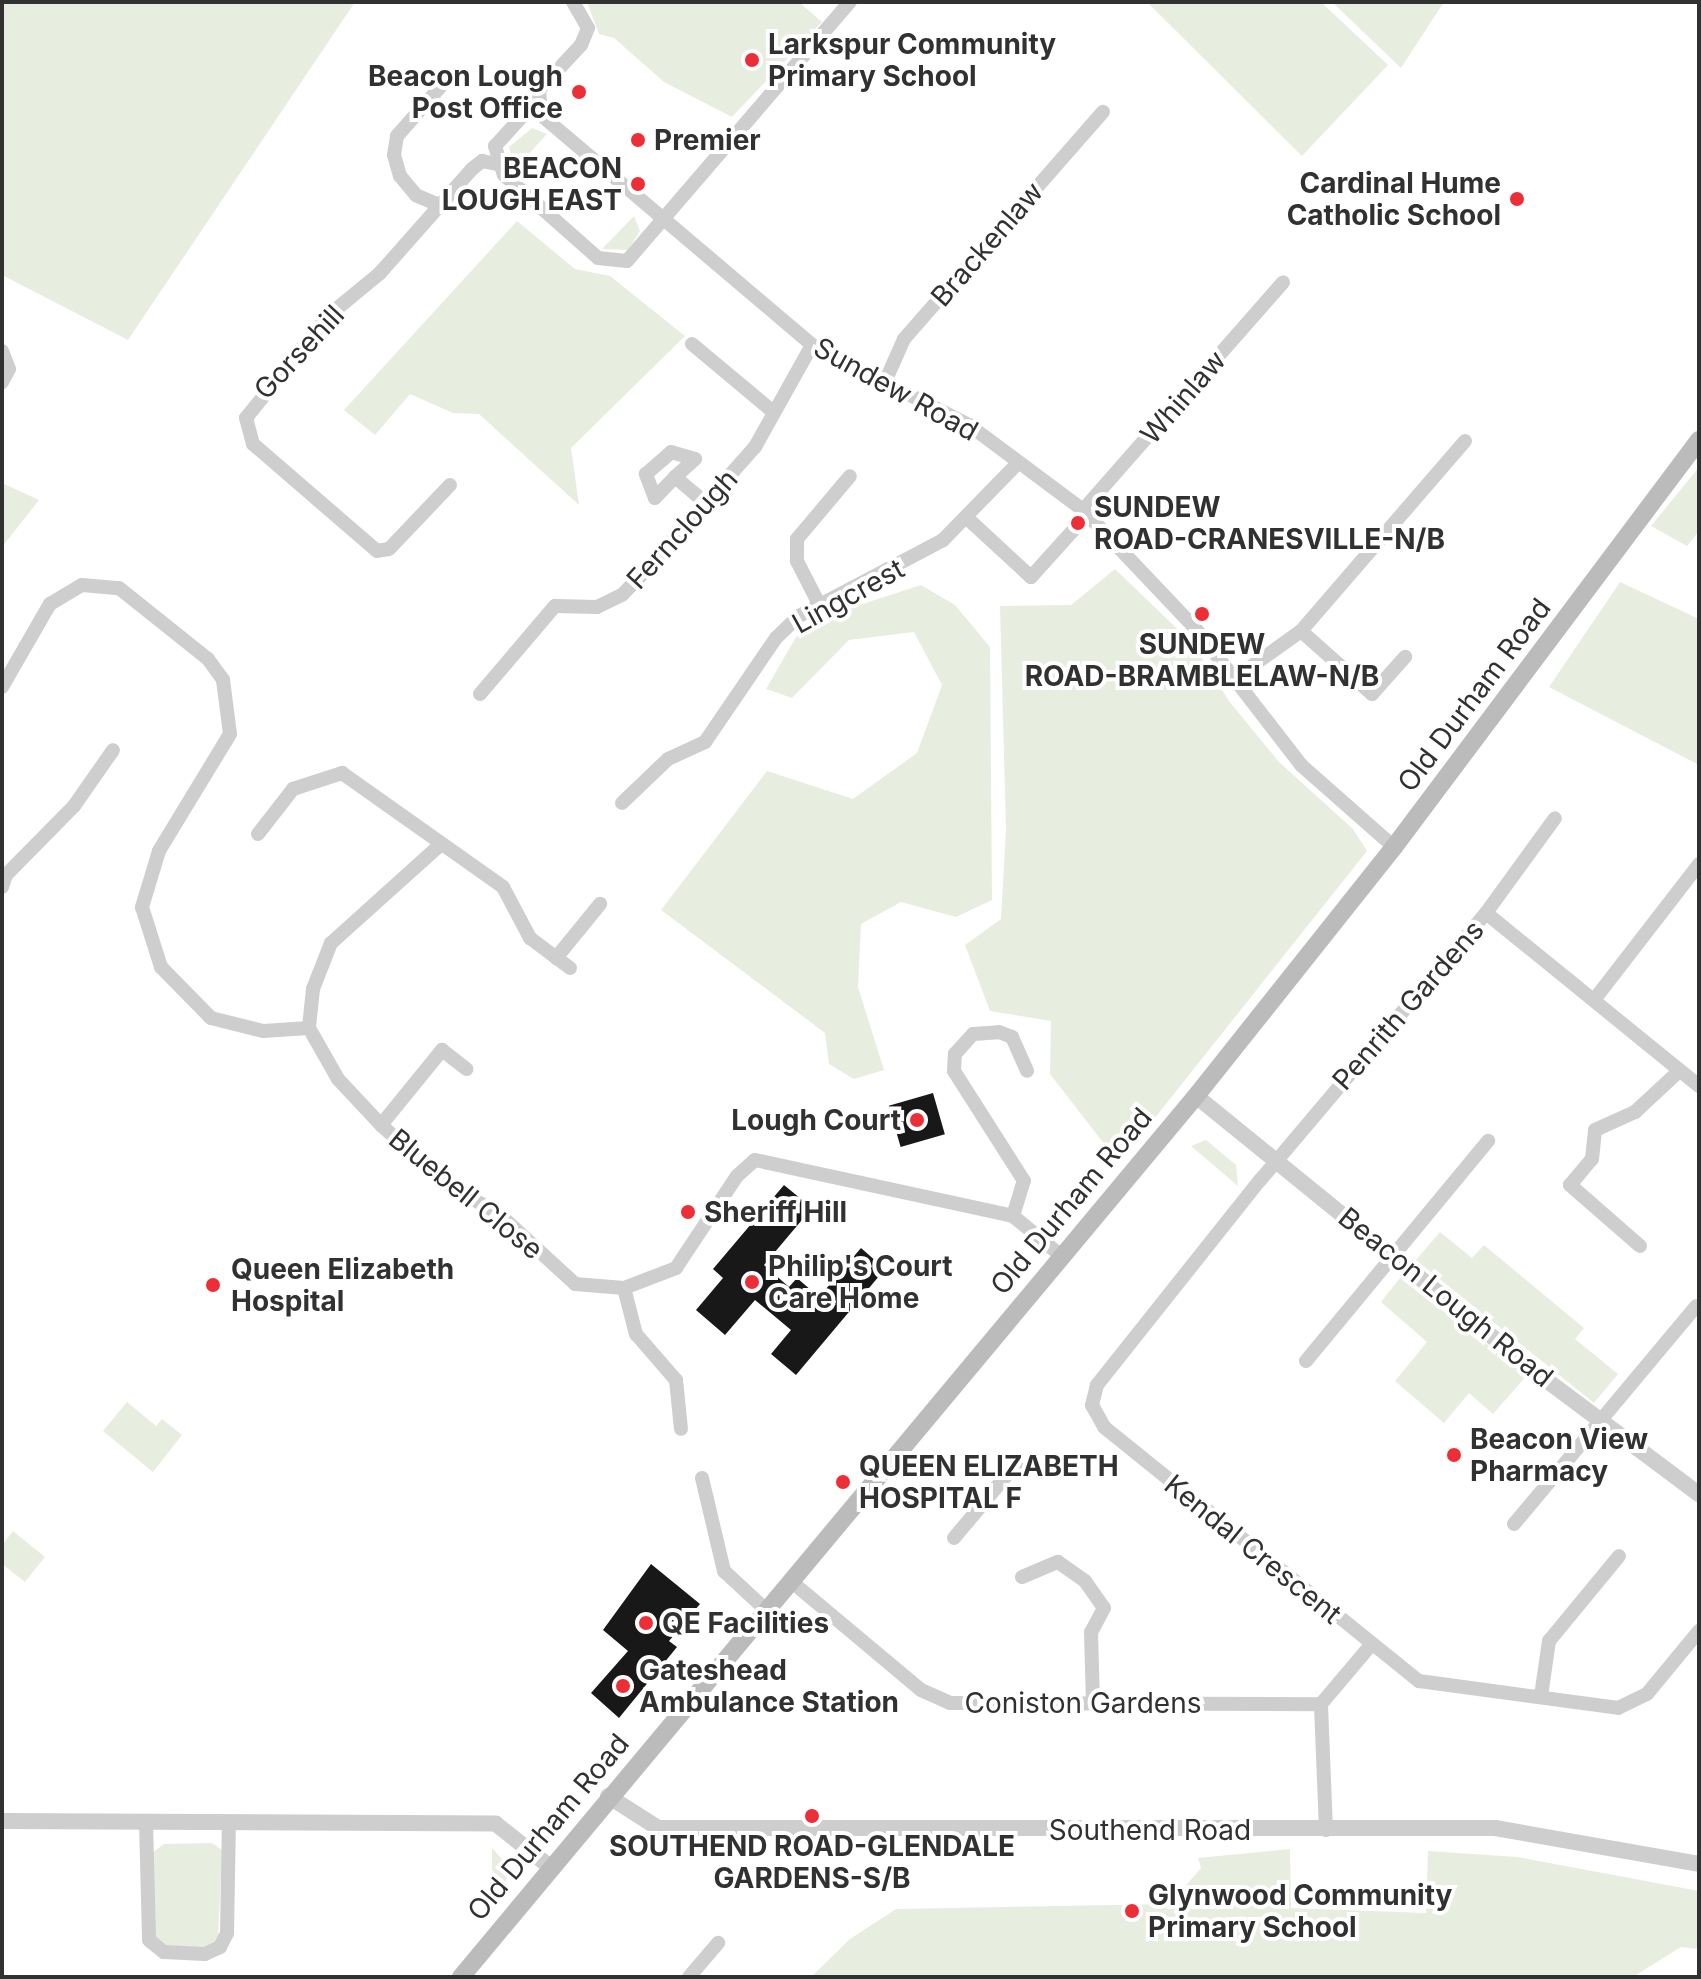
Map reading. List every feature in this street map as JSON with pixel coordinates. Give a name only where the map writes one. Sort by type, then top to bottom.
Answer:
[{"type":"main road","name":"Old Durham Road","points":[[461,1977],[549,1866],[792,1582],[1060,1255],[1196,1096],[1394,847],[1699,440]]},
{"type":"street","points":[[573,2],[588,28],[536,101],[495,146],[498,164],[598,258],[627,261],[663,223],[850,2]]},
{"type":"street","points":[[439,205],[416,195],[400,176],[394,155],[397,136],[449,77]]},
{"type":"street","name":"Sundew Road","points":[[536,101],[541,115],[663,223],[812,345],[969,425],[1085,512],[1196,629],[1231,681],[1301,765],[1394,847]]},
{"type":"street","name":"Brackenlaw","points":[[884,384],[904,339],[1103,112]]},
{"type":"street","name":"Gorsehill","points":[[450,485],[389,549],[377,551],[253,444],[246,426],[249,406],[280,370],[482,161],[498,164]]},
{"type":"street","name":"Whinlaw","points":[[967,518],[1031,577],[1283,282]]},
{"type":"street","points":[[692,344],[772,411]]},
{"type":"street","name":"Fernclough","points":[[480,694],[555,606],[597,607],[622,595],[755,447],[772,411],[812,345]]},
{"type":"street","points":[[2,351],[9,369],[2,382]]},
{"type":"street","points":[[1231,681],[1301,631],[1465,441]]},
{"type":"street","name":"Lingcrest","points":[[622,803],[668,759],[705,742],[776,638],[820,606],[908,563],[967,518],[1018,463]]},
{"type":"street","points":[[820,606],[797,561],[797,539],[850,476]]},
{"type":"street","points":[[675,477],[707,504]]},
{"type":"street","points":[[2,687],[50,604],[82,585],[119,588],[208,659],[227,694],[230,734],[159,851],[142,907],[161,967],[211,1018],[263,1031],[309,1028],[313,989],[331,943],[440,845]]},
{"type":"street","points":[[1301,631],[1372,694],[1405,657]]},
{"type":"street","points":[[3,878],[74,806],[113,750]]},
{"type":"street","points":[[258,834],[293,789],[342,773],[503,887],[530,938],[570,968]]},
{"type":"street","points":[[1486,913],[1555,818]]},
{"type":"street","points":[[1594,1000],[1699,864]]},
{"type":"street","points":[[556,958],[600,904]]},
{"type":"street","name":"Penrith Gardens","points":[[1278,1159],[1486,913],[1699,1086]]},
{"type":"street","name":"Bluebell Close","points":[[309,1028],[338,1079],[381,1125],[447,1184],[499,1214],[575,1284],[624,1288],[676,1268],[737,1176],[755,1160],[1013,1216],[1060,1255]]},
{"type":"street","points":[[1013,1216],[1024,1181],[954,1071],[955,1054],[973,1034],[999,1032],[1012,1037],[1027,1071]]},
{"type":"street","points":[[381,1125],[442,1050],[466,1069]]},
{"type":"street","points":[[1640,1246],[1570,1185],[1592,1159],[1595,1130],[1635,1112],[1678,1072]]},
{"type":"street","name":"Beacon Lough Road","points":[[1196,1096],[1600,1420],[1699,1494]]},
{"type":"street","points":[[1306,1361],[1396,1256],[1488,1141]]},
{"type":"street","name":"Kendal Crescent","points":[[1278,1159],[1097,1385],[1092,1405],[1104,1427],[1370,1646],[1433,1686],[1541,1696],[1618,1708],[1633,1703],[1699,1631]]},
{"type":"street","points":[[624,1288],[636,1334],[676,1380],[681,1429]]},
{"type":"street","points":[[1514,1524],[1696,1306]]},
{"type":"street","points":[[954,1538],[1016,1464]]},
{"type":"street","points":[[702,1478],[724,1571],[767,1611]]},
{"type":"street","points":[[1541,1696],[1549,1641],[1619,1556]]},
{"type":"street","points":[[1022,1577],[1058,1562],[1085,1581],[1104,1608],[1091,1632],[1093,1702]]},
{"type":"street","name":"Coniston Gardens","points":[[792,1582],[910,1681],[950,1703],[1321,1704]]},
{"type":"street","points":[[1326,1830],[1321,1704],[1370,1646]]},
{"type":"street","name":"Southend Road","points":[[608,1796],[658,1828],[1495,1828],[1699,1864]]},
{"type":"street","points":[[2,1821],[496,1824],[549,1866]]},
{"type":"street","points":[[146,1822],[149,1940],[164,1952],[205,1954],[220,1947],[227,1933],[229,1823]]},
{"type":"street","points":[[689,1977],[718,1943]]},
{"type":"green space","points":[[2,2],[355,2],[128,340],[2,275]]},
{"type":"green space","points":[[587,2],[799,2],[822,22],[732,117],[664,82],[614,38],[599,34]]},
{"type":"green space","points":[[1147,2],[1321,2],[1388,65],[1302,156]]},
{"type":"green space","points":[[1332,2],[1444,2],[1401,68]]},
{"type":"green space","points":[[532,128],[547,134],[515,169],[509,147]]},
{"type":"green space","points":[[634,216],[640,231],[628,250],[602,249]]},
{"type":"green space","points":[[517,221],[575,269],[610,276],[685,336],[571,448],[579,505],[479,414],[453,413],[410,394],[375,435],[344,410]]},
{"type":"green space","points":[[1699,467],[1699,531],[1687,546],[1651,526]]},
{"type":"green space","points":[[2,483],[39,500],[2,547]]},
{"type":"green space","points":[[1115,569],[1192,643],[1229,701],[1279,762],[1353,829],[1367,851],[1119,1163],[1050,1074],[1051,1021],[990,1011],[965,945],[1001,919],[1006,830],[1000,606],[1071,605]]},
{"type":"green space","points":[[1620,582],[1699,619],[1699,765],[1549,687]]},
{"type":"green space","points":[[921,585],[955,605],[990,647],[992,900],[956,917],[901,902],[861,924],[858,987],[884,1070],[854,1079],[829,1064],[825,1033],[661,910],[767,771],[853,799],[917,753],[942,685],[914,632],[849,640],[792,698],[766,689],[796,637],[850,608]]},
{"type":"green space","points":[[1206,1140],[1236,1165],[1238,1186],[1191,1146]]},
{"type":"green space","points":[[1440,1232],[1472,1258],[1484,1245],[1584,1328],[1575,1339],[1618,1374],[1594,1403],[1416,1260]]},
{"type":"green space","points":[[1400,1278],[1527,1375],[1493,1414],[1469,1393],[1444,1423],[1395,1381],[1427,1342],[1381,1302]]},
{"type":"green space","points":[[127,1402],[156,1426],[162,1419],[182,1435],[153,1472],[103,1431]]},
{"type":"green space","points":[[13,1531],[45,1557],[25,1582],[2,1564],[2,1545]]},
{"type":"green space","points":[[212,1843],[222,1850],[218,1940],[207,1947],[166,1947],[154,1937],[152,1853],[164,1844]]},
{"type":"green space","points":[[492,1848],[510,1868],[503,1892],[492,1903]]},
{"type":"green space","name":"Glynwood Community Primary School","points":[[1290,1849],[1291,1908],[1426,1913],[1428,1851],[1518,1857],[1699,1891],[1699,1949],[1681,1947],[1633,1977],[811,1977],[850,1939],[896,1909],[1170,1904],[1201,1868],[1198,1858]]},
{"type":"building","name":"Lough Court","points":[[933,1093],[945,1134],[901,1147],[889,1106]]},
{"type":"building","name":"Philip's Court Care Home","points":[[784,1185],[812,1208],[764,1265],[789,1287],[797,1278],[819,1297],[861,1248],[885,1269],[796,1375],[771,1354],[791,1330],[755,1300],[725,1335],[696,1310],[723,1278],[713,1269]]},
{"type":"building","name":"QE Facilities","points":[[651,1564],[700,1604],[669,1641],[677,1647],[619,1718],[591,1693],[628,1651],[603,1630]]},
{"type":"place","name":"Larkspur Community Primary School","points":[[752,60]]},
{"type":"place","name":"Beacon Lough Post Office","points":[[579,92]]},
{"type":"place","name":"Premier","points":[[638,140]]},
{"type":"place","name":"BEACON LOUGH EAST","points":[[638,184]]},
{"type":"place","name":"Cardinal Hume Catholic School","points":[[1517,199]]},
{"type":"place","name":"SUNDEW ROAD-CRANESVILLE-N/B","points":[[1078,523]]},
{"type":"place","name":"SUNDEW ROAD-BRAMBLELAW-N/B","points":[[1202,614]]},
{"type":"place","name":"Lough Court","points":[[917,1120]]},
{"type":"place","name":"Sheriff Hill","points":[[688,1212]]},
{"type":"place","name":"Philip's Court Care Home","points":[[752,1282]]},
{"type":"place","name":"Queen Elizabeth Hospital","points":[[213,1285]]},
{"type":"place","name":"Beacon View Pharmacy","points":[[1454,1455]]},
{"type":"place","name":"QUEEN ELIZABETH HOSPITAL F","points":[[843,1482]]},
{"type":"place","name":"QE Facilities","points":[[646,1623]]},
{"type":"place","name":"Gateshead Ambulance Station","points":[[623,1686]]},
{"type":"place","name":"SOUTHEND ROAD-GLENDALE GARDENS-S/B","points":[[812,1816]]},
{"type":"place","name":"Glynwood Community Primary School","points":[[1132,1911]]}]
